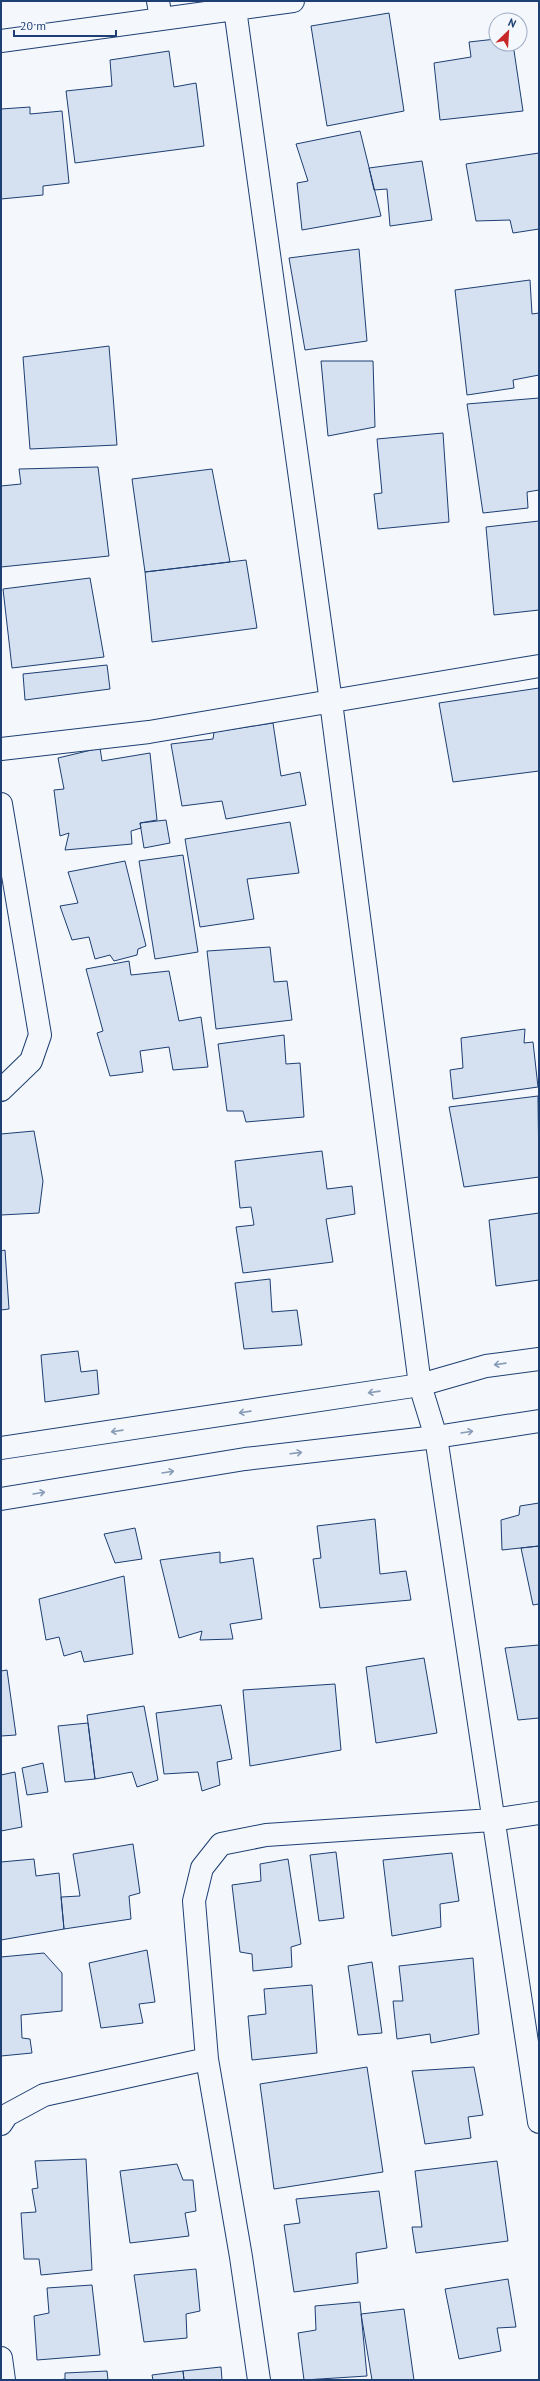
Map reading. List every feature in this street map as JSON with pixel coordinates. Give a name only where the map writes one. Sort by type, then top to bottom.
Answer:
[{"type":"street","points":[[1,41],[159,10],[234,9],[293,1]]},
{"type":"street","points":[[234,9],[331,702],[420,1385],[436,1437],[492,1820],[539,2122]]},
{"type":"street","points":[[1,749],[149,732],[539,666]]},
{"type":"street","points":[[1,804],[40,1035],[31,1061],[1,1090]]},
{"type":"street","points":[[1,1448],[420,1385],[486,1366],[539,1359]]},
{"type":"street","points":[[1,1499],[245,1459],[436,1437],[539,1421]]},
{"type":"street","points":[[259,2380],[241,2257],[208,2060],[194,1901],[202,1868],[221,1844],[266,1835],[492,1820],[539,1813]]},
{"type":"street","points":[[1,2124],[7,2115],[44,2095],[208,2060]]},
{"type":"street","points":[[1,2358],[4,2380]]},
{"type":"building","points":[[389,13],[404,111],[327,126],[311,26]]},
{"type":"building","points":[[488,40],[488,52],[514,52],[523,111],[440,120],[434,63],[471,57],[469,42]]},
{"type":"building","points":[[169,51],[174,87],[196,83],[204,146],[75,163],[66,91],[112,86],[110,60]]},
{"type":"building","points":[[30,107],[30,114],[62,111],[69,183],[43,186],[43,195],[1,199],[1,109]]},
{"type":"building","points":[[360,131],[381,216],[302,230],[297,183],[308,181],[296,144]]},
{"type":"building","points":[[539,153],[539,229],[513,233],[510,220],[476,221],[466,164]]},
{"type":"building","points":[[422,161],[432,220],[390,226],[387,189],[374,190],[369,168]]},
{"type":"building","points":[[359,249],[367,341],[305,350],[289,258]]},
{"type":"building","points":[[530,280],[532,314],[539,313],[539,375],[513,380],[514,388],[467,395],[455,290]]},
{"type":"building","points":[[109,346],[117,445],[30,449],[23,357]]},
{"type":"building","points":[[321,361],[373,361],[375,427],[328,436]]},
{"type":"building","points":[[539,398],[539,490],[527,492],[528,508],[483,513],[467,404]]},
{"type":"building","points":[[443,433],[449,522],[378,529],[374,494],[382,493],[377,439]]},
{"type":"building","points":[[98,467],[109,556],[1,567],[1,486],[21,484],[19,469]]},
{"type":"building","points":[[212,469],[230,562],[145,572],[132,479]]},
{"type":"building","points":[[539,521],[539,610],[494,615],[486,527]]},
{"type":"building","points":[[246,560],[257,628],[152,642],[145,572]]},
{"type":"building","points":[[90,578],[104,657],[12,668],[3,589]]},
{"type":"building","points":[[107,665],[110,689],[25,700],[23,674]]},
{"type":"building","points":[[539,688],[539,771],[453,782],[439,703]]},
{"type":"building","points":[[273,723],[281,776],[300,772],[306,805],[226,819],[222,801],[182,806],[171,744],[213,739],[214,732]]},
{"type":"building","points":[[100,748],[102,761],[150,753],[157,820],[140,823],[141,828],[131,831],[132,844],[65,850],[69,833],[60,836],[54,790],[64,789],[58,758]]},
{"type":"building","points":[[166,820],[170,843],[144,848],[140,823]]},
{"type":"building","points":[[290,822],[299,873],[247,879],[254,919],[200,927],[185,839]]},
{"type":"building","points":[[183,855],[198,952],[155,959],[139,861]]},
{"type":"building","points":[[125,861],[146,946],[138,949],[137,955],[114,961],[110,955],[95,959],[89,937],[72,940],[60,906],[78,903],[68,872]]},
{"type":"building","points":[[270,947],[274,982],[287,981],[292,1020],[216,1029],[207,951]]},
{"type":"building","points":[[129,961],[131,975],[169,971],[179,1021],[201,1017],[208,1067],[173,1070],[169,1047],[140,1051],[143,1072],[110,1076],[97,1033],[103,1031],[86,969]]},
{"type":"building","points":[[525,1029],[524,1043],[533,1042],[538,1087],[453,1099],[450,1070],[463,1068],[461,1038]]},
{"type":"building","points":[[284,1035],[286,1064],[300,1063],[304,1117],[246,1122],[243,1111],[227,1111],[218,1044]]},
{"type":"building","points":[[538,1096],[539,1177],[464,1187],[449,1107]]},
{"type":"building","points":[[34,1131],[43,1181],[39,1213],[1,1215],[1,1134]]},
{"type":"building","points":[[322,1151],[327,1189],[352,1186],[355,1214],[326,1219],[333,1262],[243,1273],[236,1227],[254,1225],[251,1207],[240,1208],[235,1161]]},
{"type":"building","points":[[539,1213],[539,1280],[496,1286],[489,1220]]},
{"type":"building","points":[[5,1250],[9,1309],[1,1310],[1,1251]]},
{"type":"building","points":[[270,1279],[272,1312],[297,1310],[302,1345],[244,1349],[235,1283]]},
{"type":"building","points":[[78,1351],[81,1372],[97,1370],[99,1394],[45,1402],[41,1355]]},
{"type":"building","points":[[539,1503],[539,1546],[502,1550],[501,1520],[519,1515],[520,1506]]},
{"type":"building","points":[[375,1519],[380,1574],[406,1571],[411,1600],[320,1608],[313,1559],[321,1558],[317,1526]]},
{"type":"building","points":[[135,1528],[142,1559],[115,1563],[104,1534]]},
{"type":"building","points":[[539,1546],[539,1604],[533,1605],[521,1548]]},
{"type":"building","points":[[220,1552],[220,1563],[253,1558],[262,1619],[230,1624],[233,1639],[200,1640],[202,1631],[179,1638],[160,1560]]},
{"type":"building","points":[[124,1576],[133,1654],[84,1662],[81,1651],[64,1656],[59,1637],[46,1640],[39,1599]]},
{"type":"building","points":[[539,1645],[539,1718],[518,1720],[505,1648]]},
{"type":"building","points":[[424,1658],[437,1733],[376,1743],[366,1667]]},
{"type":"building","points":[[7,1670],[16,1735],[1,1736],[1,1671]]},
{"type":"building","points":[[335,1684],[341,1750],[250,1766],[243,1690]]},
{"type":"building","points":[[221,1705],[232,1759],[217,1762],[220,1785],[202,1791],[198,1772],[164,1774],[156,1713]]},
{"type":"building","points":[[144,1706],[158,1780],[137,1787],[132,1772],[95,1779],[87,1715]]},
{"type":"building","points":[[88,1723],[95,1779],[65,1782],[58,1726]]},
{"type":"building","points":[[43,1763],[48,1792],[27,1795],[22,1768]]},
{"type":"building","points":[[15,1772],[22,1827],[1,1831],[1,1775]]},
{"type":"building","points":[[133,1844],[140,1893],[129,1896],[131,1919],[64,1929],[61,1897],[80,1896],[73,1854]]},
{"type":"building","points":[[336,1852],[344,1918],[319,1921],[310,1855]]},
{"type":"building","points":[[452,1853],[459,1901],[440,1904],[441,1927],[392,1936],[383,1860]]},
{"type":"building","points":[[34,1859],[36,1876],[59,1873],[64,1929],[1,1940],[1,1862]]},
{"type":"building","points":[[288,1859],[301,1944],[291,1947],[292,1967],[253,1971],[252,1954],[240,1952],[232,1885],[261,1881],[260,1864]]},
{"type":"building","points":[[147,1950],[155,2002],[139,2004],[143,2023],[101,2028],[89,1963]]},
{"type":"building","points":[[44,1953],[62,1973],[62,2011],[21,2015],[22,2038],[30,2039],[32,2053],[1,2056],[1,1957]]},
{"type":"building","points":[[473,1958],[479,2034],[431,2043],[430,2034],[397,2039],[393,2001],[403,2001],[399,1966]]},
{"type":"building","points":[[372,1962],[382,2033],[358,2035],[348,1966]]},
{"type":"building","points":[[312,1985],[317,2053],[252,2060],[248,2016],[266,2014],[264,1989]]},
{"type":"building","points":[[367,2067],[383,2172],[274,2189],[260,2084]]},
{"type":"building","points":[[474,2067],[483,2115],[468,2117],[471,2138],[425,2144],[412,2071]]},
{"type":"building","points":[[86,2159],[92,2270],[41,2275],[39,2259],[24,2259],[21,2213],[36,2212],[32,2189],[38,2188],[35,2161]]},
{"type":"building","points":[[497,2161],[508,2241],[416,2253],[412,2227],[422,2227],[415,2171]]},
{"type":"building","points":[[177,2164],[183,2180],[193,2180],[196,2211],[185,2213],[189,2236],[130,2243],[120,2171]]},
{"type":"building","points":[[379,2191],[387,2248],[356,2253],[358,2283],[294,2292],[284,2225],[300,2223],[296,2199]]},
{"type":"building","points":[[196,2269],[200,2311],[186,2314],[187,2338],[144,2342],[134,2275]]},
{"type":"building","points":[[508,2279],[516,2327],[497,2328],[501,2351],[459,2359],[445,2289]]},
{"type":"building","points":[[92,2285],[100,2355],[37,2360],[34,2316],[49,2313],[47,2288]]},
{"type":"building","points":[[360,2302],[367,2376],[304,2380],[298,2333],[316,2330],[315,2306]]},
{"type":"building","points":[[404,2309],[414,2380],[372,2380],[361,2314]]},
{"type":"building","points":[[221,2367],[222,2380],[184,2380],[183,2371]]},
{"type":"building","points":[[107,2371],[108,2380],[59,2380],[65,2379],[65,2373]]},
{"type":"building","points":[[183,2371],[184,2380],[153,2380],[152,2375]]}]
